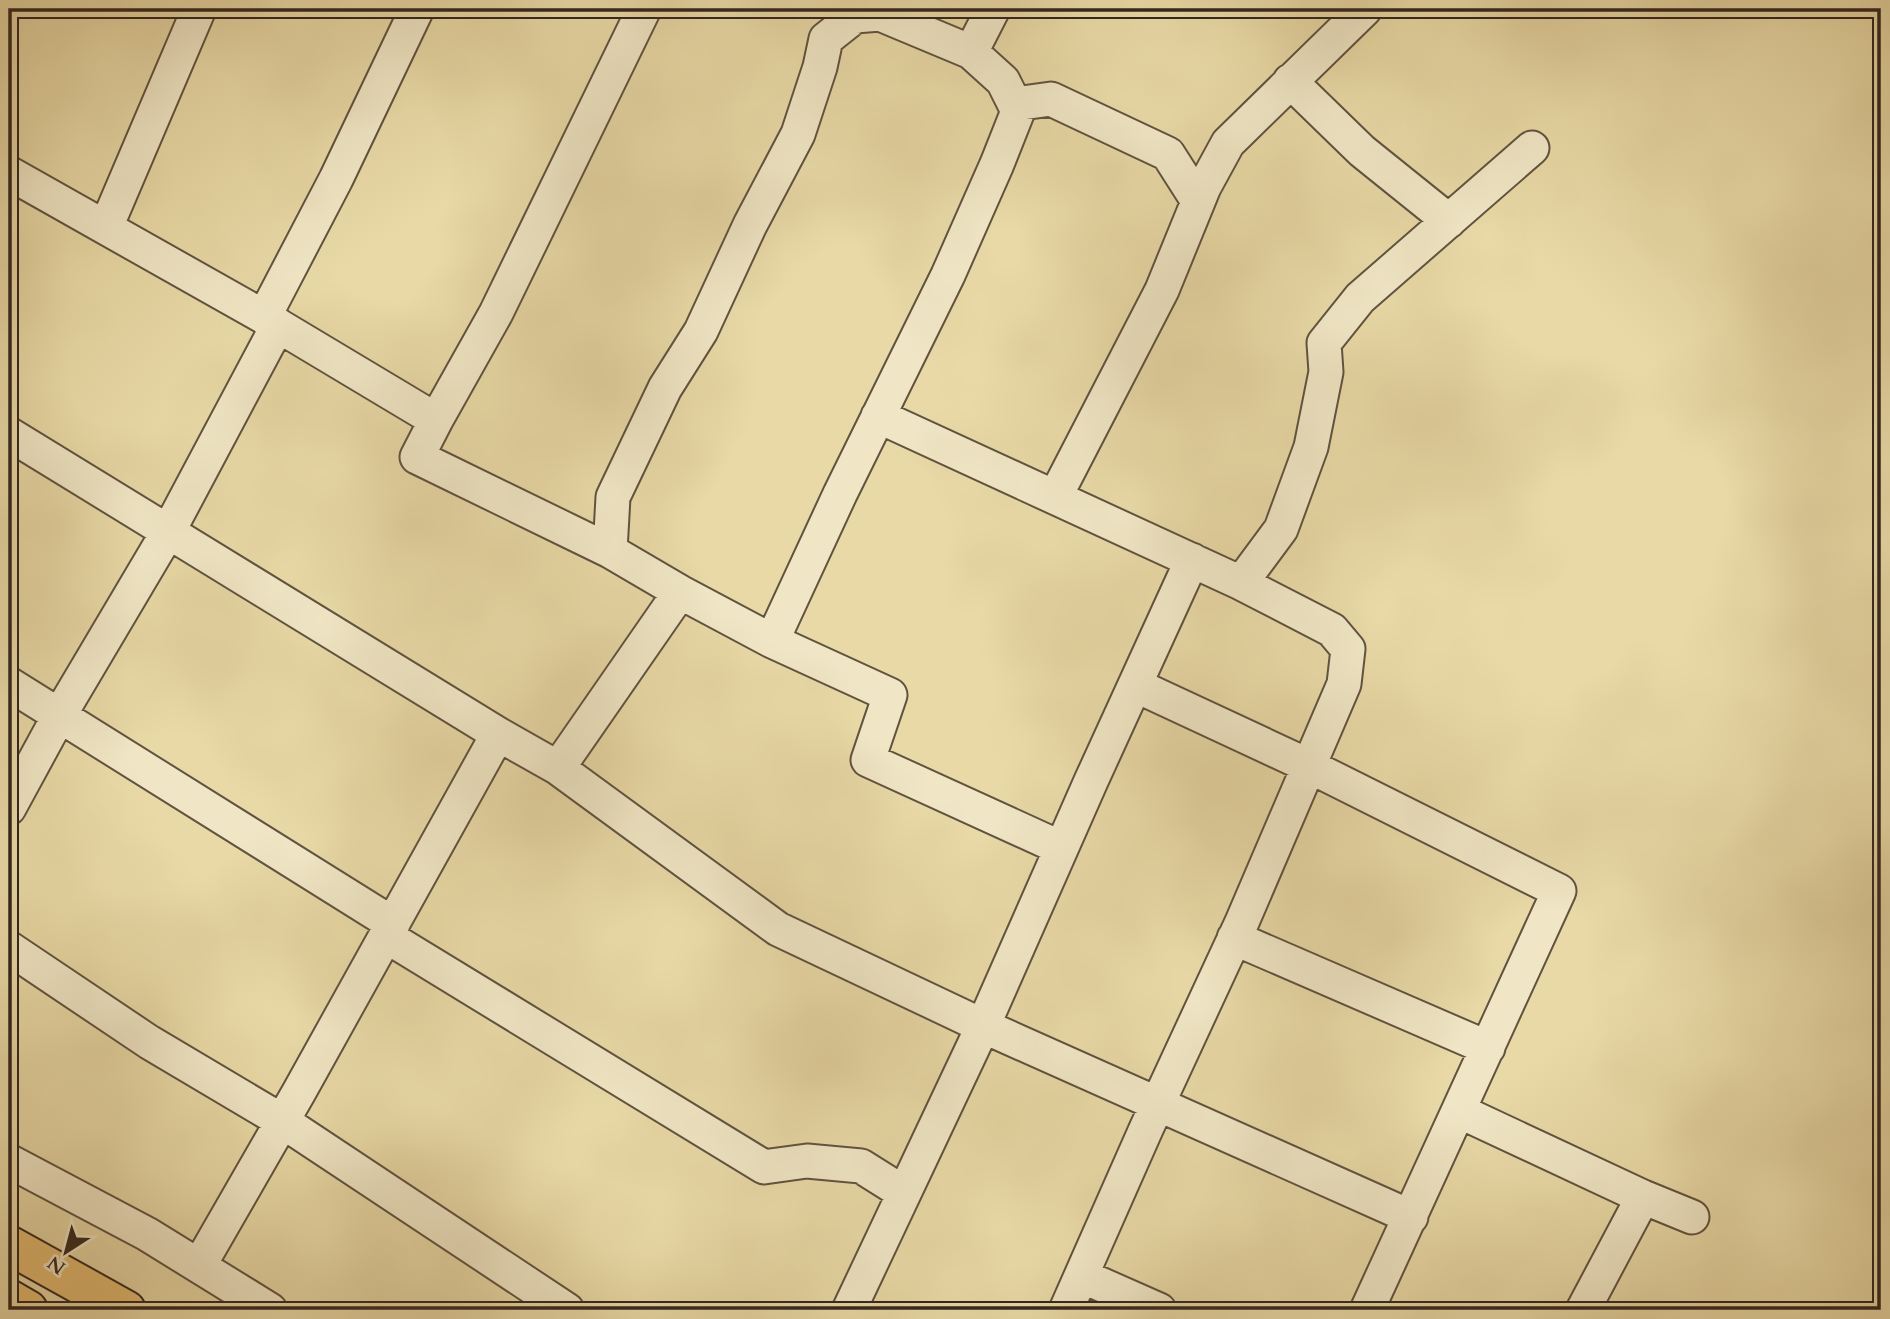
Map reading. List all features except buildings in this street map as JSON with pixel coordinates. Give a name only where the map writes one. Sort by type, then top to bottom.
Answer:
[{"type":"highway","points":[[9,1245],[126,1310]]},
{"type":"highway","points":[[9,1299],[28,1310]]},
{"type":"street","points":[[106,227],[199,9]]},
{"type":"street","points":[[9,808],[59,716],[168,532],[271,321],[417,9]]},
{"type":"street","points":[[644,9],[496,313],[417,457],[610,551],[772,641],[890,695],[868,760],[1061,848]]},
{"type":"street","points":[[971,52],[993,9]]},
{"type":"street","points":[[1055,496],[1162,290],[1204,187],[1228,143],[1365,9]]},
{"type":"street","points":[[610,551],[613,496],[665,388],[701,331],[750,225],[798,134],[826,39],[855,16],[880,14],[971,52],[1003,81],[1018,111],[948,275],[840,494],[772,641]]},
{"type":"street","points":[[1290,81],[1362,151],[1449,221]]},
{"type":"street","points":[[1015,104],[1051,99],[1168,154],[1198,201]]},
{"type":"street","points":[[1241,583],[1281,529],[1311,447],[1326,372],[1324,344],[1360,298],[1532,148]]},
{"type":"street","points":[[9,173],[271,321],[436,420]]},
{"type":"street","points":[[878,416],[1241,583],[1332,630],[1348,649],[1344,684],[1234,938],[1066,1310]]},
{"type":"street","points":[[9,434],[498,734],[558,768],[778,929],[983,1026],[1410,1217]]},
{"type":"street","points":[[849,1310],[983,1026],[1192,560]]},
{"type":"street","points":[[558,768],[680,592]]},
{"type":"street","points":[[9,684],[764,1167],[807,1161],[861,1166],[904,1193]]},
{"type":"street","points":[[1135,685],[1309,766],[1559,891],[1367,1310]]},
{"type":"street","points":[[199,1266],[498,734]]},
{"type":"street","points":[[1234,938],[1488,1048]]},
{"type":"street","points":[[9,948],[149,1042],[282,1121],[567,1310]]},
{"type":"street","points":[[1459,1111],[1692,1217]]},
{"type":"street","points":[[9,1161],[148,1234],[270,1310]]},
{"type":"street","points":[[1583,1310],[1643,1197]]},
{"type":"street","points":[[1082,1276],[1159,1310]]}]
